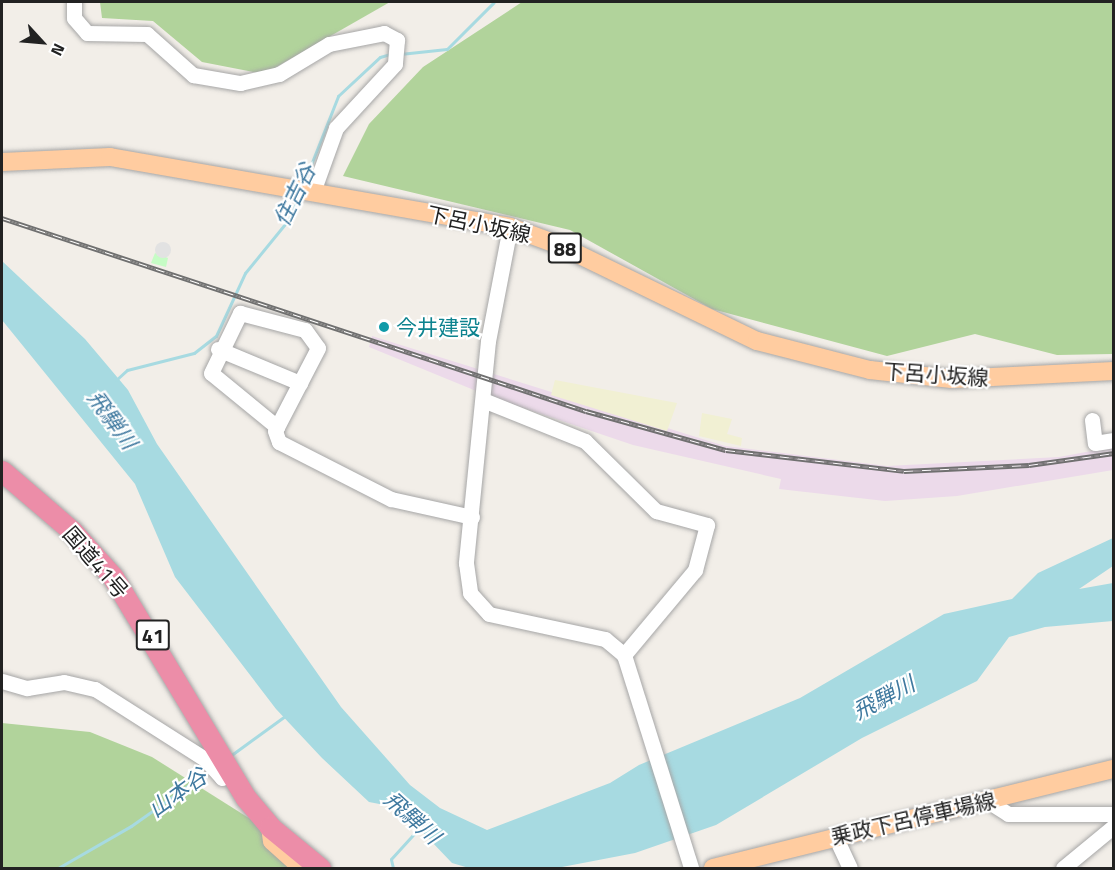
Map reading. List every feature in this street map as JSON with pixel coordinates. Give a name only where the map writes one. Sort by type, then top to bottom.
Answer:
[{"type":"highway","name":"国道41号","points":[[2,471],[72,531],[113,577],[150,630],[231,774],[270,827],[320,868]]},
{"type":"main road","name":"下呂小坂線","points":[[2,162],[110,157],[510,227],[797,354],[952,379],[1113,371]]},
{"type":"main road","name":"乗政下呂停車場線","points":[[713,868],[1113,769]]},
{"type":"main road","points":[[270,827],[272,841],[302,868]]},
{"type":"street","points":[[74,2],[74,18],[87,33],[147,34],[194,75],[240,83],[279,74],[329,44],[384,33],[397,40],[395,64],[336,128],[313,192]]},
{"type":"street","points":[[510,227],[493,305],[465,577],[477,606],[504,620],[604,639],[624,656],[689,862]]},
{"type":"street","points":[[277,427],[211,373],[218,349],[240,313],[305,330],[318,348],[277,427],[279,442],[391,499],[472,517]]},
{"type":"street","points":[[218,349],[300,383]]},
{"type":"street","points":[[483,400],[585,441],[656,511],[707,525],[695,570],[624,656]]},
{"type":"street","points":[[1092,420],[1095,443],[1113,440]]},
{"type":"street","points":[[2,681],[27,688],[64,682],[95,689],[205,759],[222,778],[231,774]]},
{"type":"street","points":[[986,800],[1008,814],[1113,814]]},
{"type":"street","points":[[1064,868],[1113,826]]},
{"type":"street","points":[[835,836],[850,868]]},
{"type":"shaded area","points":[[163,242],[171,250],[163,258],[155,250]]},
{"type":"shaded area","points":[[372,336],[725,446],[887,466],[1059,457],[1113,447],[1113,470],[957,496],[885,501],[779,489],[781,479],[633,445],[491,397],[369,347]]},
{"type":"green space","points":[[100,2],[390,2],[264,74],[202,62],[153,21],[102,18]]},
{"type":"green space","points":[[522,2],[1113,2],[1113,354],[1057,355],[975,334],[887,356],[712,309],[570,230],[343,176],[369,124],[423,67]]},
{"type":"green space","points":[[155,253],[168,258],[166,267],[151,263]]},
{"type":"green space","points":[[555,380],[677,403],[667,431],[551,395]]},
{"type":"green space","points":[[702,413],[732,419],[727,434],[742,438],[741,446],[699,436]]},
{"type":"green space","points":[[2,723],[90,732],[152,757],[328,868],[2,868]]},
{"type":"water","name":"飛騨川","points":[[2,261],[85,339],[128,390],[157,444],[341,707],[410,785],[440,808],[487,830],[610,783],[639,765],[800,698],[944,614],[1012,599],[1038,573],[1113,538],[1113,566],[1079,589],[1113,583],[1113,621],[1045,627],[1009,637],[977,681],[862,738],[716,825],[635,853],[562,867],[469,868],[452,863],[409,818],[395,807],[369,802],[322,758],[276,709],[175,577],[135,484],[2,320]]},
{"type":"waterway","name":"住吉谷","points":[[400,54],[447,49],[494,2]]},
{"type":"waterway","name":"住吉谷","points":[[303,185],[338,96],[380,57],[390,54]]},
{"type":"waterway","name":"住吉谷","points":[[116,380],[127,370],[194,353],[216,336],[245,273],[289,219],[299,197]]},
{"type":"waterway","name":"山本谷","points":[[230,756],[285,716]]},
{"type":"waterway","name":"山本谷","points":[[58,868],[131,826],[210,770]]},
{"type":"waterway","name":"飛騨川","points":[[393,868],[391,859],[420,827]]},
{"type":"railway","points":[[2,218],[586,411],[726,450],[904,471],[1029,465],[1114,453]]},
{"type":"place","name":"今井建設","points":[[384,327]]}]
